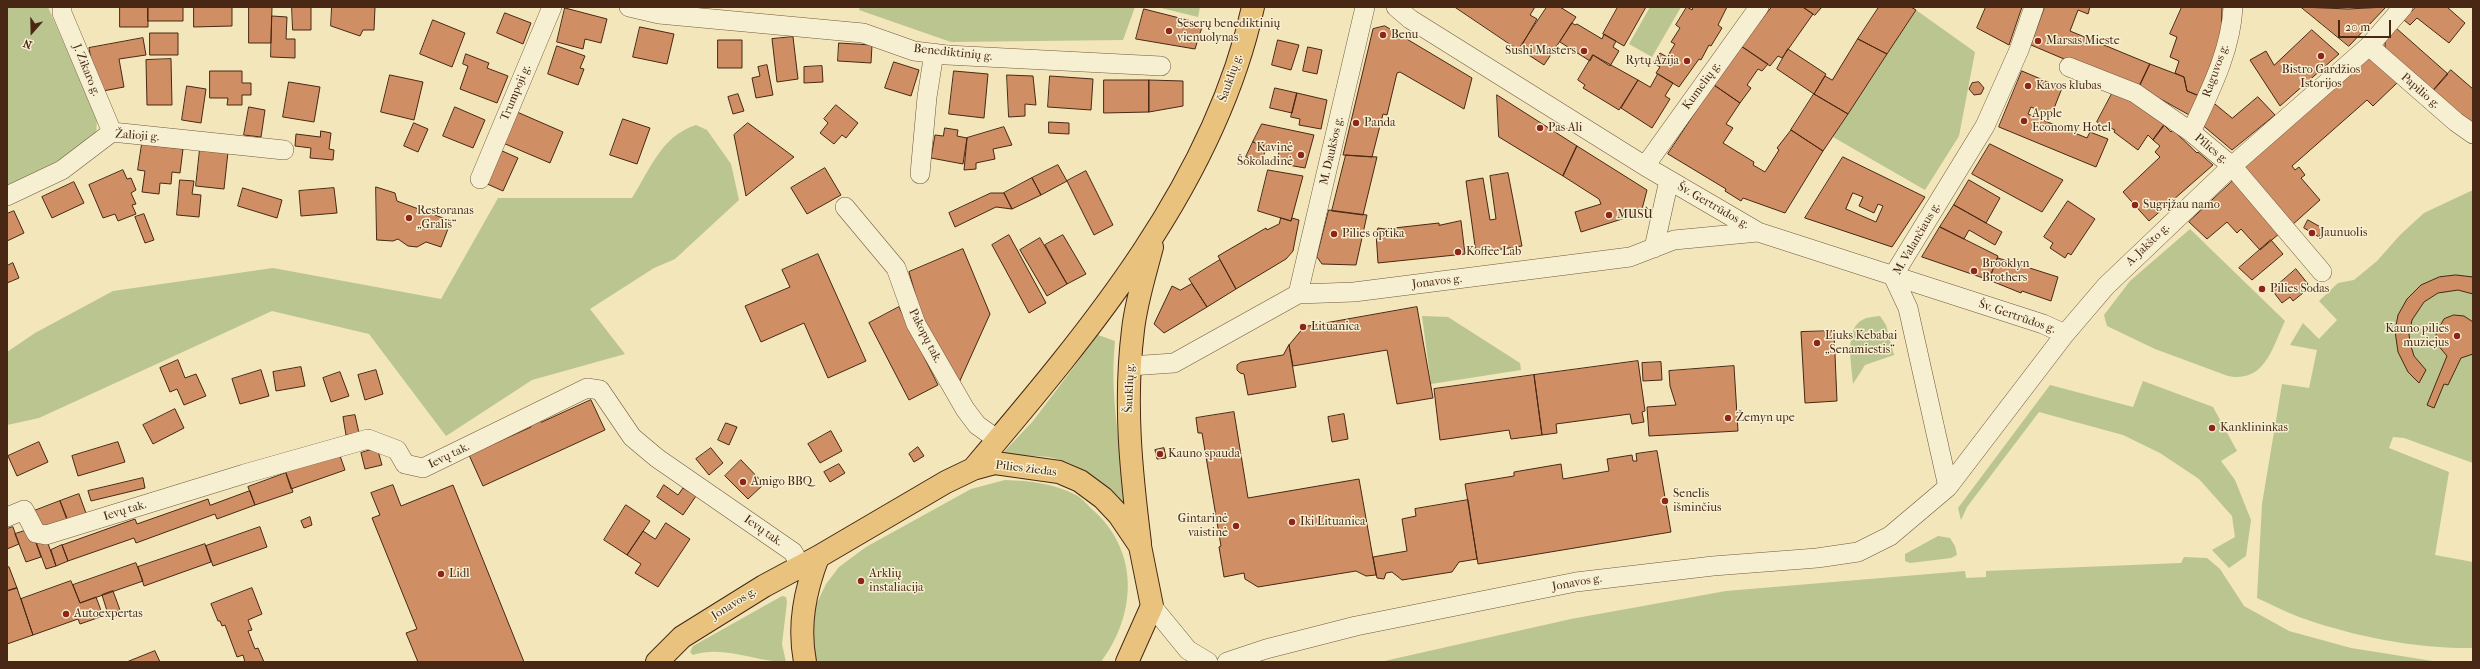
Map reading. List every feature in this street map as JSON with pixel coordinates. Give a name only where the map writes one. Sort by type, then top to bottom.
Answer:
[{"type":"main road","name":"Šauklių g.","points":[[973,469],[1104,309],[1156,231],[1213,128],[1230,84],[1253,7]]},
{"type":"main road","name":"Šauklių g.","points":[[1140,546],[1129,452],[1130,366],[1133,330],[1156,231]]},
{"type":"main road","name":"Pilies žiedas","points":[[810,562],[946,482],[973,469],[995,463],[1028,467],[1059,472],[1080,481],[1103,498],[1119,515],[1140,546],[1152,606]]},
{"type":"main road","name":"Jonavos g.","points":[[657,662],[682,637],[764,586],[810,562]]},
{"type":"main road","points":[[805,662],[802,639],[804,602],[810,562]]},
{"type":"main road","points":[[1127,662],[1152,606]]},
{"type":"street","name":"J. Zikaro g.","points":[[62,7],[62,13],[112,132]]},
{"type":"street","name":"Trumpoji g.","points":[[480,179],[552,7]]},
{"type":"street","name":"Benediktinių g.","points":[[629,7],[659,14],[863,34],[914,51],[1161,66]]},
{"type":"street","name":"M. Daukšos g.","points":[[1298,294],[1365,7]]},
{"type":"street","name":"Šv. Gertrūdos g.","points":[[1396,7],[1410,19],[1646,166],[1758,232],[2043,324],[2065,334]]},
{"type":"street","name":"Kumelių g.","points":[[1646,166],[1759,7]]},
{"type":"street","name":"M. Valančiaus g.","points":[[1948,487],[1908,308],[1893,276],[1985,126],[2019,50],[2034,7]]},
{"type":"street","name":"Raguvos g.","points":[[2191,132],[2211,89],[2223,55],[2232,7]]},
{"type":"street","name":"A. Jakšto g.","points":[[1922,510],[1948,487],[2065,334],[2106,286],[2232,166],[2369,46],[2403,7]]},
{"type":"street","name":"Papilio g.","points":[[2369,46],[2456,122],[2473,134]]},
{"type":"street","points":[[920,174],[927,97],[934,53]]},
{"type":"street","name":"Pilies g.","points":[[2069,67],[2135,93],[2191,132],[2232,166],[2322,272]]},
{"type":"street","name":"Žalioji g.","points":[[7,196],[62,170],[112,132],[284,150]]},
{"type":"street","points":[[1654,248],[1669,180]]},
{"type":"street","name":"Pakopų tak.","points":[[845,207],[896,268],[916,324],[964,409],[977,425],[998,440]]},
{"type":"street","name":"Jonavos g.","points":[[1130,366],[1174,363],[1298,294],[1354,292],[1630,257],[1674,240],[1758,232]]},
{"type":"street","name":"Ievų tak.","points":[[7,517],[24,510],[36,533],[46,535],[244,474],[368,439],[397,450],[405,464],[423,468],[587,388],[600,390],[632,437],[657,458],[793,552],[810,562]]},
{"type":"street","name":"Jonavos g.","points":[[1227,662],[1266,649],[1356,626],[1576,582],[1858,552],[1890,536],[1922,510]]},
{"type":"street","points":[[1152,606],[1188,650],[1208,662]]},
{"type":"green space","points":[[7,7],[48,7],[97,119],[96,138],[47,167],[7,186]]},
{"type":"green space","points":[[860,7],[1135,7],[1123,40],[951,42],[859,10]]},
{"type":"green space","points":[[1157,7],[1200,7],[1198,17]]},
{"type":"green space","points":[[1650,7],[1681,7],[1652,57],[1629,44]]},
{"type":"green space","points":[[1916,10],[1975,52],[1959,136],[1925,190],[1833,137]]},
{"type":"green space","points":[[696,125],[707,130],[731,164],[739,200],[675,259],[654,268],[590,309],[625,354],[532,380],[446,436],[369,334],[272,311],[39,418],[7,425],[7,352],[35,333],[113,291],[273,268],[441,299],[498,198],[632,198],[651,165],[665,146],[684,130]]},
{"type":"green space","points":[[2473,190],[2473,463],[2404,438],[2393,437],[2389,448],[2449,472],[2435,555],[2473,562],[2473,648],[2452,648],[2410,644],[2366,636],[2299,617],[2257,598],[2262,504],[2282,384],[2309,388],[2317,350],[2290,345],[2303,323],[2319,339],[2337,320],[2319,301],[2338,283],[2354,280],[2377,261],[2400,235],[2424,213]]},
{"type":"green space","points":[[2190,229],[2285,321],[2266,361],[2259,369],[2251,374],[2241,377],[2228,376],[2155,349],[2107,326],[2104,315],[2130,281]]},
{"type":"green space","points":[[1422,316],[1448,317],[1520,363],[1521,370],[1431,384]]},
{"type":"green space","points":[[1880,316],[1886,325],[1894,355],[1865,365],[1853,384],[1850,348],[1853,330],[1857,324],[1864,319]]},
{"type":"green space","points":[[1098,335],[1115,341],[1115,405],[1130,510],[1113,493],[1093,477],[1072,464],[1048,457],[1001,455],[1033,421]]},
{"type":"green space","points":[[2143,381],[2213,407],[2237,451],[2221,461],[2235,480],[2251,520],[2246,556],[2229,568],[2212,550],[2235,537],[2232,516],[2199,479],[2160,453],[2123,435],[2039,412],[1967,507],[1961,520],[1958,508],[2050,385],[2133,407]]},
{"type":"green space","points":[[1005,480],[1041,483],[1076,495],[1094,511],[1109,528],[1119,546],[1126,565],[1128,585],[1126,605],[1121,624],[1113,644],[1101,662],[817,662],[811,638],[815,607],[826,584],[839,567],[866,547],[971,489]]},
{"type":"green space","points":[[1938,536],[1950,538],[1955,546],[1957,555],[1951,558],[1910,563],[1905,561],[1905,554]]},
{"type":"green space","points":[[2184,557],[2207,558],[2220,569],[2244,606],[2289,631],[2351,648],[2439,662],[1380,662],[1571,619],[1726,591],[1965,571],[1966,578],[1986,577],[1986,571],[2181,563]]},
{"type":"green space","points":[[782,596],[786,597],[787,602],[782,644],[786,662],[763,660],[728,653],[705,652],[693,655],[690,652],[693,646]]},
{"type":"building","points":[[120,7],[148,7],[148,27],[120,27]]},
{"type":"building","points":[[148,7],[183,7],[183,21],[148,21]]},
{"type":"building","points":[[194,7],[232,7],[232,26],[194,27]]},
{"type":"building","points":[[249,7],[272,7],[271,43],[249,43]]},
{"type":"building","points":[[292,7],[311,7],[311,30],[293,30]]},
{"type":"building","points":[[332,7],[375,7],[374,30],[363,30],[360,36],[331,26]]},
{"type":"building","points":[[1455,7],[1535,7],[1530,15],[1537,19],[1519,50]]},
{"type":"building","points":[[1547,7],[1560,7],[1576,17],[1544,65],[1524,52],[1526,48],[1521,46]]},
{"type":"building","points":[[1618,7],[1646,7],[1624,46],[1603,34]]},
{"type":"building","points":[[1687,7],[1692,10],[1693,7],[1727,7],[1718,25],[1722,28],[1711,46],[1709,45],[1701,60],[1699,59],[1679,87],[1656,73],[1660,67],[1653,63],[1660,53],[1667,57],[1675,44],[1671,42],[1680,28],[1676,25]]},
{"type":"building","points":[[1772,7],[1803,7],[1813,14],[1782,58],[1778,56],[1770,66],[1741,46]]},
{"type":"building","points":[[1803,7],[1822,7],[1815,15]]},
{"type":"building","points":[[1879,7],[1911,7],[1916,10],[1887,54],[1858,39]]},
{"type":"building","points":[[1986,7],[2022,7],[2009,45],[1977,28]]},
{"type":"building","points":[[2045,7],[2090,7],[2088,14],[2078,10],[2070,31],[2150,64],[2139,87],[2090,70],[2031,45]]},
{"type":"building","points":[[2182,7],[2222,7],[2221,41],[2202,97],[2187,91],[2184,77],[2175,73],[2179,61],[2170,57],[2177,37],[2170,34]]},
{"type":"building","points":[[2301,7],[2348,9],[2386,7],[2349,46]]},
{"type":"building","points":[[2416,7],[2447,7],[2465,23],[2449,43],[2417,18],[2410,25],[2404,20]]},
{"type":"building","points":[[565,8],[607,19],[601,43],[585,39],[583,49],[557,42]]},
{"type":"building","name":"Seserų benediktinių vienuolynas","points":[[1144,9],[1203,24],[1195,49],[1136,39]]},
{"type":"building","points":[[505,13],[531,23],[523,44],[497,33]]},
{"type":"building","points":[[272,16],[287,17],[286,39],[295,39],[295,58],[271,57]]},
{"type":"building","points":[[433,20],[465,33],[452,67],[420,54]]},
{"type":"building","points":[[1572,23],[1575,25],[1577,24],[1602,39],[1604,34],[1616,41],[1613,47],[1619,51],[1610,66],[1593,55],[1590,61],[1560,42]]},
{"type":"building","points":[[1385,26],[1472,78],[1464,109],[1400,72],[1397,73],[1387,115],[1383,114],[1372,157],[1343,155],[1373,29]]},
{"type":"building","points":[[640,27],[674,34],[667,64],[633,57]]},
{"type":"building","points":[[2396,28],[2448,74],[2431,93],[2385,53],[2385,41]]},
{"type":"building","points":[[2312,30],[2339,54],[2280,106],[2250,60],[2266,51],[2274,65]]},
{"type":"building","points":[[150,33],[178,33],[178,55],[150,55]]},
{"type":"building","points":[[793,37],[798,79],[777,82],[772,39]]},
{"type":"building","points":[[143,38],[146,55],[119,59],[124,87],[103,91],[92,65],[89,48]]},
{"type":"building","points":[[1858,39],[1887,54],[1848,114],[1814,94],[1825,76],[1832,80]]},
{"type":"building","points":[[718,40],[742,40],[742,68],[718,68]]},
{"type":"building","points":[[1278,40],[1299,45],[1291,70],[1272,65]]},
{"type":"building","points":[[839,43],[872,45],[871,63],[838,61]]},
{"type":"building","points":[[557,46],[585,56],[580,68],[584,69],[578,85],[548,74]]},
{"type":"building","points":[[1741,46],[1768,64],[1762,71],[1758,69],[1747,85],[1751,88],[1740,103],[1714,85]]},
{"type":"building","points":[[1308,47],[1322,50],[1317,74],[1303,71]]},
{"type":"building","points":[[1788,49],[1826,74],[1814,94],[1777,69]]},
{"type":"building","points":[[2371,53],[2398,82],[2373,106],[2367,100],[2292,166],[2295,170],[2299,167],[2305,175],[2301,178],[2320,200],[2291,226],[2243,165]]},
{"type":"building","points":[[466,54],[489,63],[487,68],[508,76],[497,103],[460,89],[468,66],[463,64]]},
{"type":"building","points":[[1593,55],[1638,80],[1619,110],[1583,88],[1585,85],[1578,80]]},
{"type":"building","points":[[171,59],[172,105],[147,105],[146,60]]},
{"type":"building","points":[[894,62],[919,70],[911,96],[885,88]]},
{"type":"building","points":[[2150,64],[2184,77],[2187,91],[2202,97],[2191,116],[2139,87]]},
{"type":"building","points":[[767,65],[773,95],[756,98],[752,78],[760,76],[758,67]]},
{"type":"building","points":[[822,66],[823,82],[804,83],[804,67]]},
{"type":"building","points":[[2451,70],[2473,89],[2473,125],[2431,93]]},
{"type":"building","points":[[210,71],[242,71],[242,83],[251,83],[251,95],[242,95],[242,105],[227,105],[228,98],[210,98]]},
{"type":"building","points":[[954,71],[988,74],[984,118],[949,114]]},
{"type":"building","name":"Apple Economy Hotel","points":[[2022,71],[2062,88],[2051,116],[2031,107],[2028,114],[2087,138],[2090,132],[2108,139],[2096,167],[1999,127]]},
{"type":"building","points":[[1658,74],[1673,83],[1665,96],[1670,99],[1652,128],[1621,108],[1638,80],[1650,87]]},
{"type":"building","points":[[390,75],[423,82],[414,120],[381,112]]},
{"type":"building","points":[[1007,75],[1033,76],[1036,105],[1025,104],[1025,116],[1009,117]]},
{"type":"building","points":[[1050,76],[1093,79],[1091,110],[1048,107]]},
{"type":"building","points":[[1104,80],[1149,80],[1149,112],[1104,113]]},
{"type":"building","points":[[1149,80],[1183,81],[1183,106],[1149,112]]},
{"type":"building","points":[[289,82],[320,87],[314,122],[283,117]]},
{"type":"building","points":[[1979,82],[1984,88],[1981,94],[1974,95],[1969,89],[1972,83]]},
{"type":"building","points":[[1714,85],[1740,103],[1726,124],[1733,128],[1723,143],[1754,162],[1753,165],[1765,172],[1779,150],[1777,148],[1791,130],[1823,151],[1785,213],[1743,198],[1741,201],[1725,191],[1726,189],[1668,154]]},
{"type":"building","points":[[187,86],[206,89],[201,123],[182,120]]},
{"type":"building","points":[[1275,88],[1297,93],[1292,113],[1270,108]]},
{"type":"building","points":[[2114,90],[2166,123],[2153,140],[2148,135],[2138,150],[2114,132],[2115,130],[2097,122]]},
{"type":"building","points":[[1297,93],[1327,100],[1321,129],[1299,125],[1300,119],[1291,117]]},
{"type":"building","points":[[738,94],[744,111],[733,114],[728,97]]},
{"type":"building","points":[[1814,94],[1848,114],[1823,151],[1791,130]]},
{"type":"building","points":[[1497,95],[1577,146],[1563,176],[1499,137]]},
{"type":"building","points":[[2258,97],[2275,115],[2232,150],[2200,123],[2210,100],[2232,118]]},
{"type":"building","points":[[836,105],[858,123],[846,138],[842,135],[834,144],[820,133],[828,123],[824,119]]},
{"type":"building","points":[[249,107],[265,110],[261,137],[244,135]]},
{"type":"building","points":[[455,107],[485,120],[473,148],[443,136]]},
{"type":"building","points":[[517,112],[563,132],[550,163],[503,143]]},
{"type":"building","points":[[623,119],[650,128],[637,164],[610,155]]},
{"type":"building","points":[[1049,122],[1069,123],[1069,134],[1049,133]]},
{"type":"building","points":[[414,123],[428,129],[418,152],[404,146]]},
{"type":"building","points":[[748,123],[794,157],[746,196],[734,135]]},
{"type":"building","points":[[1262,124],[1314,135],[1305,168],[1277,163],[1279,151],[1253,142]]},
{"type":"building","points":[[2164,125],[2171,132],[2173,130],[2197,153],[2198,152],[2213,165],[2149,221],[2123,192],[2160,157],[2155,152],[2160,146],[2153,140]]},
{"type":"building","points":[[1004,127],[1012,145],[993,149],[995,159],[976,163],[976,169],[964,170],[967,138]]},
{"type":"building","points":[[945,128],[958,130],[957,136],[967,138],[963,164],[931,158],[935,135],[943,136]]},
{"type":"building","points":[[321,131],[331,133],[329,149],[334,150],[333,160],[310,158],[311,148],[295,146],[296,134],[320,137]]},
{"type":"building","points":[[1253,142],[1267,147],[1260,164],[1246,157]]},
{"type":"building","points":[[142,144],[183,149],[180,173],[172,172],[171,184],[160,183],[159,194],[142,192],[145,171],[138,170]]},
{"type":"building","points":[[1990,144],[2063,180],[2042,212],[1972,174]]},
{"type":"building","points":[[1577,146],[1647,190],[1641,213],[1581,232],[1575,212],[1601,204],[1599,199],[1563,176]]},
{"type":"building","points":[[200,149],[228,152],[224,189],[196,186]]},
{"type":"building","points":[[500,150],[518,158],[503,191],[485,183]]},
{"type":"building","points":[[1346,155],[1377,157],[1363,215],[1332,211]]},
{"type":"building","points":[[1843,157],[1925,197],[1892,247],[1805,218]],"holes":[[[1853,193],[1863,197],[1859,206],[1874,213],[1878,204],[1883,206],[1876,222],[1846,209]]]},
{"type":"building","points":[[1058,165],[1067,181],[1041,195],[1032,178]]},
{"type":"building","points":[[825,168],[841,195],[807,214],[791,188]]},
{"type":"building","points":[[123,170],[127,179],[131,178],[136,190],[131,193],[136,204],[132,205],[136,214],[118,221],[115,214],[103,218],[89,185]]},
{"type":"building","points":[[1268,170],[1303,176],[1291,221],[1258,211]]},
{"type":"building","points":[[1086,171],[1113,225],[1094,235],[1067,181]]},
{"type":"building","points":[[1508,173],[1522,246],[1476,253],[1466,181],[1483,178],[1490,220],[1496,219],[1490,176]]},
{"type":"building","points":[[1032,178],[1041,195],[1012,209],[1004,193]]},
{"type":"building","points":[[180,180],[194,181],[192,194],[201,195],[199,217],[177,215]]},
{"type":"building","points":[[1969,180],[2000,198],[1986,223],[1954,205]]},
{"type":"building","points":[[2234,180],[2280,233],[2260,250],[2241,229],[2237,233],[2227,222],[2207,239],[2189,222]]},
{"type":"building","points":[[74,182],[84,203],[52,218],[42,197]]},
{"type":"building","name":"Restoranas „Gralis“","points":[[376,187],[395,193],[397,201],[451,221],[441,247],[426,242],[417,247],[408,246],[398,239],[393,241],[377,240]]},
{"type":"building","points":[[243,188],[282,200],[277,218],[238,206]]},
{"type":"building","points":[[334,188],[337,213],[301,216],[299,191]]},
{"type":"building","points":[[991,193],[1004,193],[1012,209],[996,207],[955,227],[949,213]]},
{"type":"building","points":[[2068,201],[2095,219],[2071,255],[2068,253],[2065,258],[2050,248],[2053,243],[2044,237]]},
{"type":"building","points":[[1954,205],[2002,232],[1995,245],[1969,230],[1964,239],[1940,227]]},
{"type":"building","points":[[1329,210],[1367,215],[1356,265],[1322,264],[1317,257]]},
{"type":"building","points":[[14,211],[24,233],[7,241],[7,214]]},
{"type":"building","points":[[144,214],[154,240],[145,243],[135,217]]},
{"type":"building","points":[[1281,218],[1291,221],[1292,218],[1299,220],[1293,251],[1286,259],[1236,289],[1218,256],[1266,228],[1267,230],[1279,224]]},
{"type":"building","points":[[2308,220],[2324,229],[2319,237],[2304,228]]},
{"type":"building","points":[[1461,221],[1465,254],[1378,263],[1376,233],[1378,228],[1385,229],[1439,223],[1439,225]]},
{"type":"building","points":[[1940,227],[1998,256],[1989,280],[1922,257]]},
{"type":"building","points":[[1009,235],[1046,303],[1029,313],[992,245]]},
{"type":"building","points":[[1063,235],[1086,274],[1067,284],[1045,245]]},
{"type":"building","points":[[1040,238],[1067,284],[1047,296],[1020,250]]},
{"type":"building","points":[[2271,240],[2283,254],[2252,280],[2239,268]]},
{"type":"building","points":[[963,249],[990,314],[958,385],[925,328],[909,272]]},
{"type":"building","points":[[818,254],[866,361],[828,378],[804,323],[761,342],[745,306],[790,287],[782,270]]},
{"type":"building","points":[[1998,258],[2058,277],[2051,301],[2022,291],[2021,293],[1989,280]]},
{"type":"building","points":[[1220,260],[1236,289],[1207,307],[1189,279]]},
{"type":"building","points":[[13,263],[19,278],[7,283],[7,266]]},
{"type":"building","points":[[2296,269],[2308,284],[2301,290],[2303,293],[2293,301],[2290,297],[2282,303],[2272,290]]},
{"type":"building","points":[[2456,275],[2473,277],[2473,294],[2458,290],[2438,293],[2424,302],[2412,320],[2409,335],[2411,346],[2414,356],[2426,370],[2419,383],[2408,372],[2398,352],[2395,331],[2398,315],[2407,299],[2421,285],[2439,277]]},
{"type":"building","points":[[1192,284],[1207,307],[1164,333],[1154,324],[1172,286],[1180,290]]},
{"type":"building","points":[[899,307],[938,385],[909,400],[869,323]]},
{"type":"building","points":[[1417,307],[1433,398],[1397,404],[1387,350],[1293,366],[1289,345],[1304,327]]},
{"type":"building","points":[[2454,315],[2464,316],[2473,322],[2473,354],[2461,358],[2448,385],[2444,384],[2434,408],[2427,405],[2447,356],[2437,344],[2436,333],[2444,319]]},
{"type":"building","points":[[1834,331],[1837,401],[1805,403],[1801,332]]},
{"type":"building","points":[[1289,345],[1296,387],[1248,395],[1244,374],[1237,370],[1237,365],[1241,362],[1283,355]]},
{"type":"building","points":[[178,360],[185,378],[196,374],[206,396],[184,405],[177,389],[170,392],[160,368]]},
{"type":"building","points":[[1638,361],[1645,411],[1642,412],[1644,422],[1632,424],[1630,414],[1556,424],[1557,433],[1542,435],[1534,375]]},
{"type":"building","points":[[1661,362],[1662,380],[1643,381],[1642,363]]},
{"type":"building","points":[[1734,366],[1738,431],[1649,436],[1647,407],[1676,405],[1670,386],[1669,371]]},
{"type":"building","points":[[301,367],[305,386],[276,391],[273,372]]},
{"type":"building","points":[[261,370],[269,396],[240,404],[232,379]]},
{"type":"building","points":[[376,370],[383,394],[365,400],[358,375]]},
{"type":"building","points":[[340,372],[349,396],[331,402],[323,378]]},
{"type":"building","points":[[1534,375],[1542,435],[1511,439],[1509,430],[1440,440],[1434,389]]},
{"type":"building","points":[[591,400],[605,430],[483,486],[469,455],[531,427],[529,422],[539,418],[541,422]]},
{"type":"building","points":[[175,409],[184,428],[153,444],[143,425]]},
{"type":"building","name":"Iki Lituanica","points":[[1234,412],[1248,498],[1359,479],[1376,575],[1366,576],[1356,571],[1258,587],[1245,579],[1244,573],[1224,577],[1219,547],[1221,546],[1202,433],[1198,433],[1196,418]]},
{"type":"building","points":[[1344,414],[1348,439],[1332,442],[1328,417]]},
{"type":"building","points":[[355,415],[359,433],[346,435],[343,417]]},
{"type":"building","points":[[726,423],[737,427],[729,445],[718,440]]},
{"type":"building","points":[[831,431],[842,451],[820,463],[808,444]]},
{"type":"building","points":[[39,442],[48,462],[17,476],[8,456]]},
{"type":"building","points":[[118,442],[125,462],[78,476],[72,456]]},
{"type":"building","points":[[918,447],[924,456],[914,462],[909,454]]},
{"type":"building","points":[[711,448],[723,463],[709,475],[696,459]]},
{"type":"building","name":"Kauno spauda","points":[[1164,448],[1166,458],[1157,459],[1155,450]]},
{"type":"building","points":[[338,450],[345,470],[291,489],[285,470]]},
{"type":"building","points":[[370,450],[378,451],[382,465],[365,469],[361,453]]},
{"type":"building","points":[[1657,451],[1671,532],[1478,564],[1465,484],[1514,476],[1514,472],[1561,464],[1563,479],[1609,471],[1607,459],[1632,455],[1633,461],[1637,461],[1636,454]]},
{"type":"building","points":[[741,460],[764,484],[748,499],[725,476]]},
{"type":"building","points":[[839,464],[845,473],[830,482],[824,472]]},
{"type":"building","points":[[286,473],[293,492],[255,505],[248,487]]},
{"type":"building","points":[[143,478],[145,488],[91,501],[88,491]]},
{"type":"building","name":"Lidl","points":[[393,485],[401,506],[453,485],[524,662],[418,662],[406,633],[417,629],[372,518],[380,515],[371,493]]},
{"type":"building","points":[[664,485],[678,495],[683,488],[696,496],[683,515],[657,497]]},
{"type":"building","points":[[250,491],[255,505],[217,519],[215,514],[136,543],[134,538],[68,561],[62,545],[135,519],[137,524],[208,499],[210,505]]},
{"type":"building","points":[[79,494],[87,516],[69,523],[60,501]]},
{"type":"building","points":[[1468,500],[1477,559],[1459,562],[1452,572],[1402,580],[1392,572],[1386,573],[1384,579],[1377,578],[1373,557],[1407,551],[1402,519],[1416,516],[1415,509]]},
{"type":"building","points":[[60,501],[67,520],[41,529],[34,511]]},
{"type":"building","points":[[626,505],[650,521],[627,555],[604,540]]},
{"type":"building","points":[[310,517],[312,525],[304,528],[301,521]]},
{"type":"building","points":[[666,523],[690,539],[658,587],[635,573],[641,564],[627,555],[643,531],[655,539]]},
{"type":"building","points":[[13,527],[19,544],[7,549],[7,529]]},
{"type":"building","points":[[260,527],[267,547],[213,566],[206,546]]},
{"type":"building","points":[[31,529],[41,557],[26,562],[15,534]]},
{"type":"building","points":[[46,538],[56,566],[46,569],[36,542]]},
{"type":"building","points":[[205,544],[211,562],[144,586],[138,567]]},
{"type":"building","points":[[62,545],[68,561],[56,566],[51,550]]},
{"type":"building","points":[[136,563],[143,581],[80,603],[73,585]]},
{"type":"building","points":[[9,567],[17,588],[7,591],[7,568]]},
{"type":"building","points":[[71,581],[80,603],[96,597],[103,616],[80,624],[78,619],[33,635],[21,599]]},
{"type":"building","points":[[17,588],[33,635],[7,644],[7,591]]},
{"type":"building","points":[[252,588],[262,614],[248,620],[252,630],[248,631],[255,649],[258,648],[264,662],[245,662],[243,655],[237,657],[225,625],[222,626],[220,621],[218,621],[211,604]]},
{"type":"building","points":[[113,591],[120,610],[108,614],[102,595]]},
{"type":"building","points":[[155,651],[160,662],[127,662]]},
{"type":"place","name":"Seserų benediktinių vienuolynas","points":[[1169,31]]},
{"type":"place","name":"Benu","points":[[1383,35]]},
{"type":"place","name":"Marsas Mieste","points":[[2038,41]]},
{"type":"place","name":"Sushi Masters","points":[[1584,51]]},
{"type":"place","name":"Bistro Gardžios Istorijos","points":[[2321,56]]},
{"type":"place","name":"Rytų Azija","points":[[1687,61]]},
{"type":"place","name":"Kavos klubas","points":[[2028,86]]},
{"type":"place","name":"Apple Economy Hotel","points":[[2024,121]]},
{"type":"place","name":"Panda","points":[[1356,123]]},
{"type":"place","name":"Pas Ali","points":[[1540,128]]},
{"type":"place","name":"Kavinė Šokoladinė","points":[[1301,155]]},
{"type":"place","name":"Sugrįžau namo","points":[[2135,205]]},
{"type":"place","name":"MUSÙ","points":[[1609,215]]},
{"type":"place","name":"Restoranas „Gralis“","points":[[409,218]]},
{"type":"place","name":"Jaunuolis","points":[[2312,233]]},
{"type":"place","name":"Pilies optika","points":[[1334,234]]},
{"type":"place","name":"Koffee Lab","points":[[1458,252]]},
{"type":"place","name":"Brooklyn Brothers","points":[[1974,271]]},
{"type":"place","name":"Pilies Sodas","points":[[2262,289]]},
{"type":"place","name":"Lituanica","points":[[1303,327]]},
{"type":"place","name":"Kauno pilies muziejus","points":[[2457,336]]},
{"type":"place","name":"Liuks Kebabai „Senamiestis“","points":[[1817,343]]},
{"type":"place","name":"Žemyn upe","points":[[1728,418]]},
{"type":"place","name":"Kanklininkas","points":[[2212,428]]},
{"type":"place","name":"Kauno spauda","points":[[1160,454]]},
{"type":"place","name":"Amigo BBQ","points":[[743,482]]},
{"type":"place","name":"Senelis išminčius","points":[[1665,501]]},
{"type":"place","name":"Iki Lituanica","points":[[1292,522]]},
{"type":"place","name":"Gintarinė vaistinė","points":[[1236,526]]},
{"type":"place","name":"Lidl","points":[[441,574]]},
{"type":"place","name":"Arklių instaliacija","points":[[861,581]]},
{"type":"place","name":"Autoexpertas","points":[[66,614]]}]
